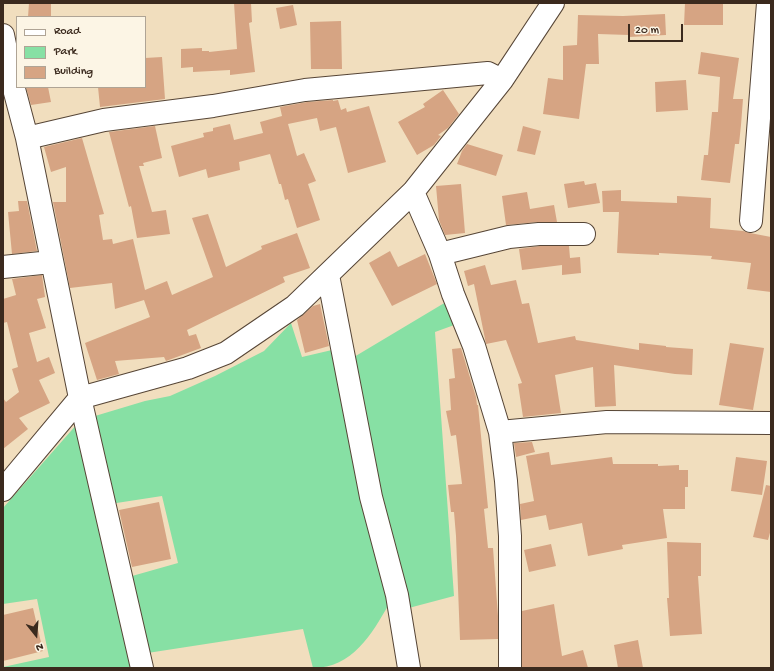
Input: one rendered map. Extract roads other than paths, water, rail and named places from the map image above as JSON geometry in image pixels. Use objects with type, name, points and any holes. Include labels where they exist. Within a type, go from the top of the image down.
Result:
[{"type":"street","points":[[3,490],[80,398],[188,368],[226,353],[295,306],[413,192],[502,80],[553,3]]},
{"type":"street","points":[[751,221],[768,3]]},
{"type":"street","points":[[3,35],[8,91],[26,138],[80,398],[142,668]]},
{"type":"street","points":[[26,138],[104,120],[213,106],[304,90],[488,74],[502,80]]},
{"type":"street","points":[[413,192],[440,254],[453,294],[474,346],[500,432],[506,481],[510,536],[510,668]]},
{"type":"street","points":[[440,254],[509,237],[539,234],[584,234]]},
{"type":"street","points":[[3,268],[51,262]]},
{"type":"street","points":[[328,275],[371,497],[397,595],[409,668]]},
{"type":"street","points":[[500,432],[607,422],[771,423]]}]
